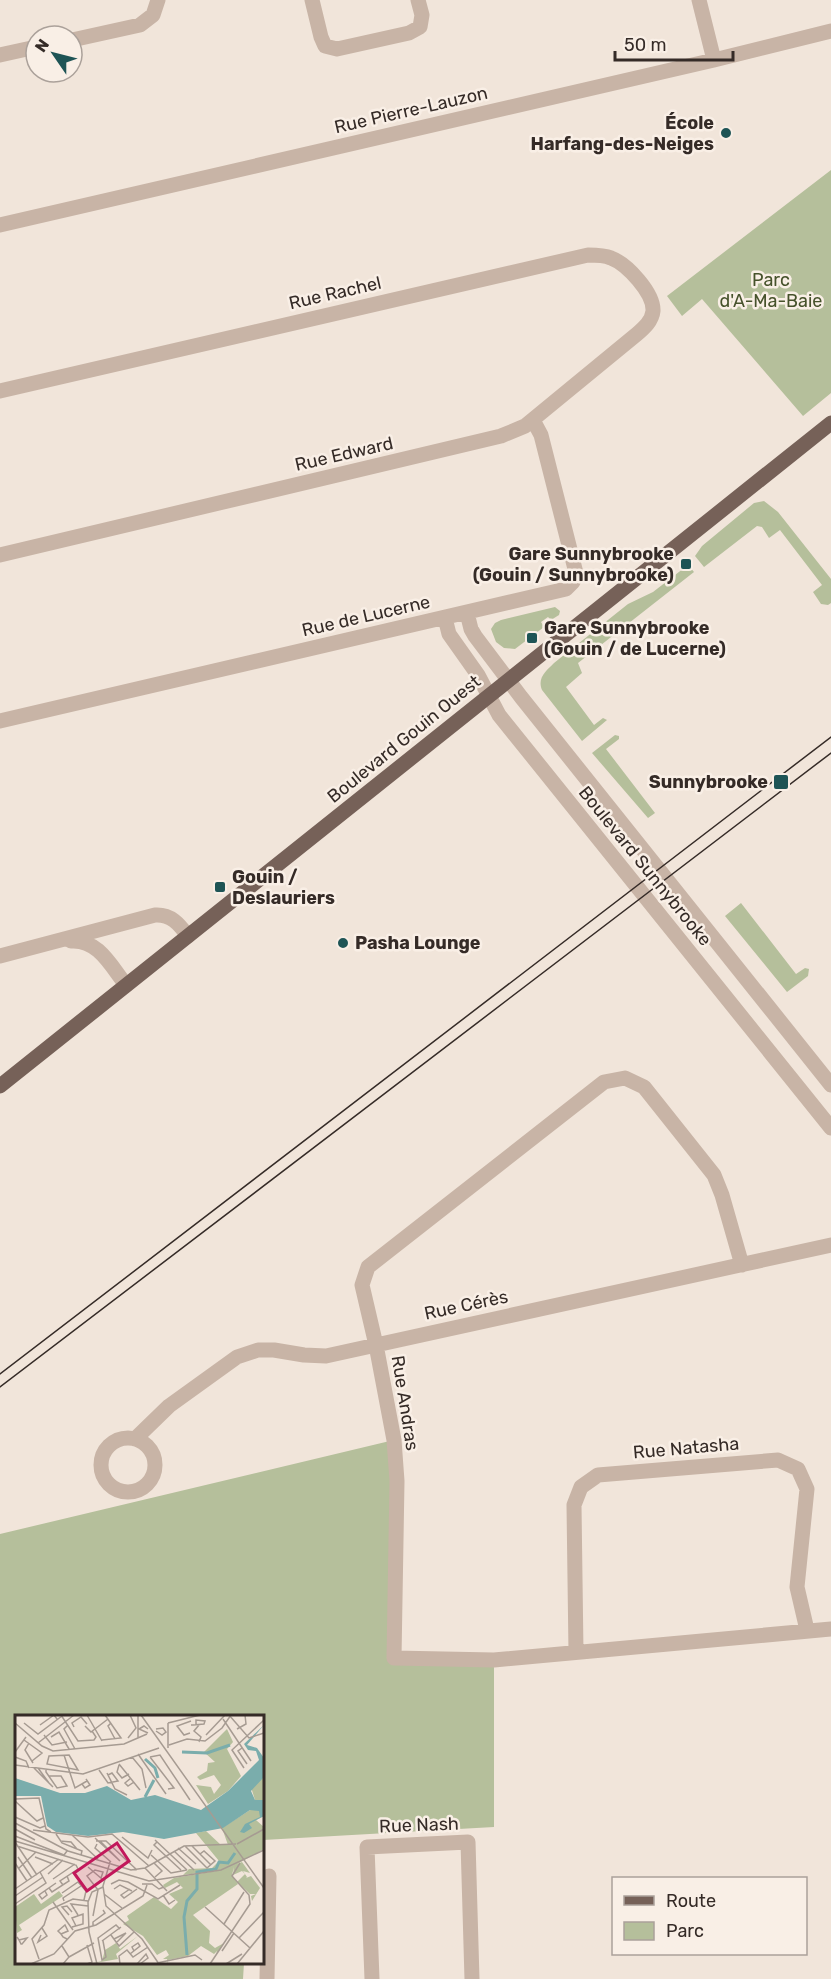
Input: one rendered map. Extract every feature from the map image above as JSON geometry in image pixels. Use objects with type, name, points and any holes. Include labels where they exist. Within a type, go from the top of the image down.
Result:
[{"type":"main road","name":"Boulevard Gouin Ouest","points":[[0,1086],[831,423]]},
{"type":"street","points":[[84,37],[140,25],[153,15],[158,0]]},
{"type":"street","points":[[312,0],[325,46],[337,49],[409,33],[420,27],[422,15],[418,0]]},
{"type":"street","points":[[699,0],[714,60]]},
{"type":"street","name":"Rue Pierre-Lauzon","points":[[0,225],[831,31]]},
{"type":"street","points":[[0,55],[24,50]]},
{"type":"street","name":"Rue Rachel","points":[[0,391],[588,255],[608,256],[626,267],[647,291],[653,310]]},
{"type":"street","name":"Rue Edward","points":[[0,555],[513,432],[533,420],[637,334],[649,321],[653,310]]},
{"type":"street","name":"Rue de Lucerne","points":[[0,721],[558,592],[570,586],[575,578],[574,563],[541,435],[533,420]]},
{"type":"street","name":"Boulevard Sunnybrooke","points":[[467,613],[475,636],[509,681],[831,1085]]},
{"type":"street","name":"Boulevard Sunnybrooke","points":[[445,618],[449,634],[478,675],[499,715],[831,1128]]},
{"type":"street","points":[[0,956],[155,915],[167,916],[175,920],[188,936]]},
{"type":"street","points":[[53,943],[80,940],[91,944],[100,951],[126,985]]},
{"type":"street","name":"Rue Andras","points":[[742,1265],[714,1175],[644,1087],[624,1078],[604,1082],[368,1268],[362,1285],[394,1440],[397,1481],[394,1658],[494,1660],[831,1629]]},
{"type":"street","name":"Rue Cérès","points":[[135,1439],[169,1406],[237,1357],[258,1350],[326,1356],[831,1245]]},
{"type":"street","name":"Rue Natasha","points":[[576,1652],[574,1505],[581,1487],[598,1475],[778,1460],[798,1469],[807,1489],[797,1587],[807,1630]]},
{"type":"street","name":"Rue Nash","points":[[372,1979],[368,1847],[468,1842],[472,1979]]},
{"type":"street","points":[[267,1979],[269,1876]]},
{"type":"green space","name":"Parc d'A-Ma-Baie","points":[[831,170],[831,393],[803,416],[702,299],[682,316],[667,296]]},
{"type":"green space","points":[[764,501],[778,512],[831,579],[831,603],[828,605],[821,604],[813,592],[822,585],[780,530],[769,538],[762,527],[757,526],[704,567],[695,556],[702,546],[754,503]]},
{"type":"green space","points":[[688,565],[694,572],[578,663],[582,673],[566,687],[594,725],[603,718],[607,720],[582,741],[542,690],[543,675],[554,663],[628,604],[653,592]]},
{"type":"green space","points":[[555,607],[560,611],[559,615],[551,620],[548,617],[541,622],[544,627],[515,649],[504,648],[496,642],[491,629],[495,623]]},
{"type":"green space","points":[[615,735],[619,736],[619,739],[606,749],[655,813],[648,818],[592,753]]},
{"type":"green space","points":[[741,903],[796,974],[805,968],[809,969],[808,976],[787,992],[725,916]]},
{"type":"green space","points":[[394,1440],[394,1658],[494,1660],[494,1827],[264,1840],[264,1715],[15,1715],[15,1964],[244,1964],[243,1979],[0,1979],[0,1534]]},
{"type":"tram line","points":[[0,1374],[831,737]]},
{"type":"tram line","points":[[0,1387],[831,753]]},
{"type":"place","name":"École Harfang-des-Neiges","points":[[726,133]]},
{"type":"place","name":"Gare Sunnybrooke (Gouin / Sunnybrooke)","points":[[686,564]]},
{"type":"place","name":"Gare Sunnybrooke (Gouin / de Lucerne)","points":[[532,638]]},
{"type":"place","name":"Sunnybrooke","points":[[781,782]]},
{"type":"place","name":"Gouin / Deslauriers","points":[[220,887]]},
{"type":"place","name":"Pasha Lounge","points":[[343,943]]}]
